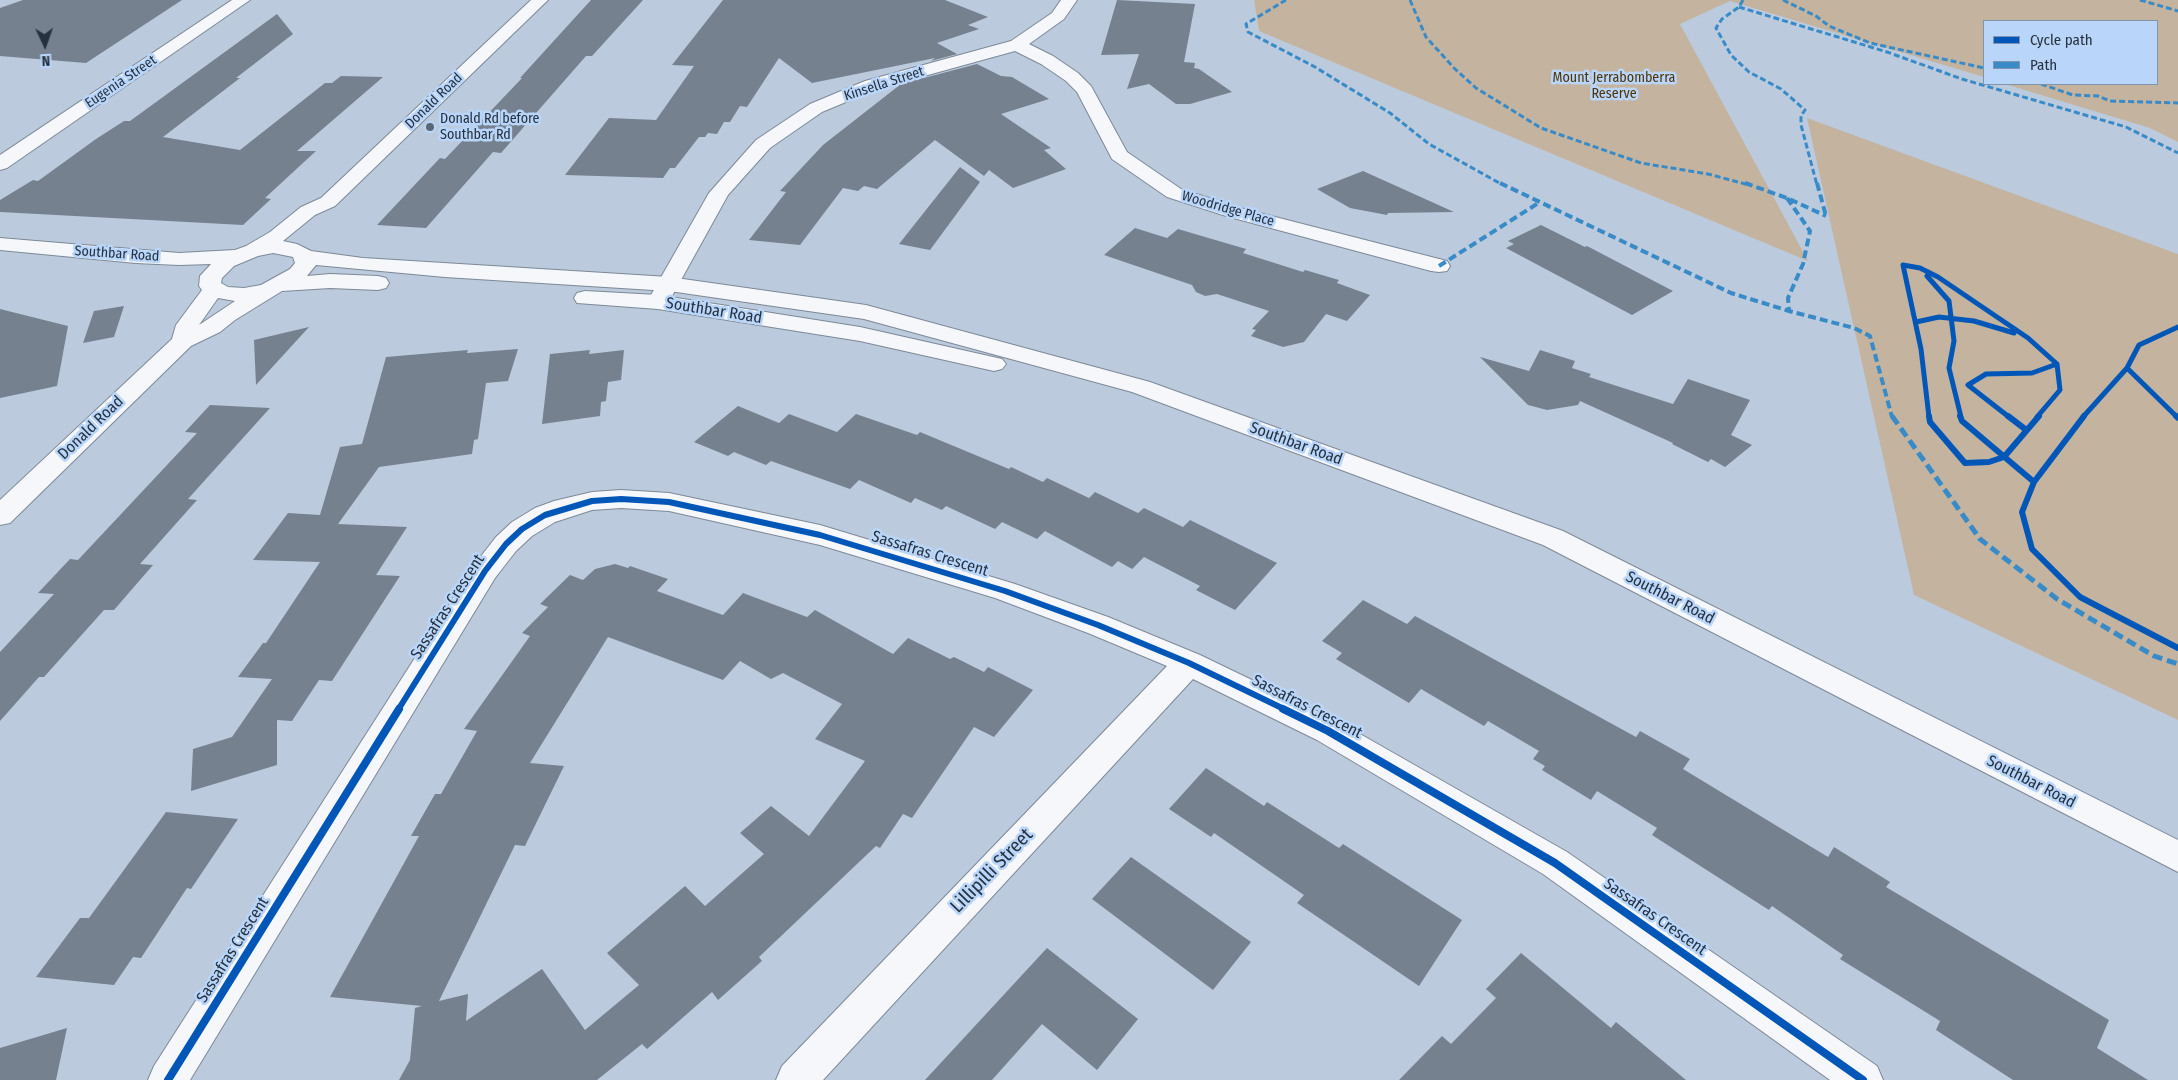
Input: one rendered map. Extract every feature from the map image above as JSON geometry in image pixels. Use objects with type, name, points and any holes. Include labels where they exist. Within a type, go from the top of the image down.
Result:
[{"type":"street","name":"Eugenia Street","points":[[0,164],[242,0]]},
{"type":"street","name":"Donald Road","points":[[183,341],[187,325],[212,287],[210,281],[214,271],[277,236],[308,211],[328,202],[540,0]]},
{"type":"street","name":"Kinsella Street","points":[[663,293],[718,194],[763,144],[816,108],[871,85],[1017,45],[1058,16],[1069,0]]},
{"type":"street","name":"Woodridge Place","points":[[1017,45],[1046,60],[1072,77],[1085,90],[1118,155],[1174,193],[1233,212],[1439,266]]},
{"type":"street","name":"Donald Road","points":[[0,516],[183,341],[212,327],[227,315],[302,270],[306,263],[301,253],[327,213],[328,202]]},
{"type":"street","name":"Southbar Road","points":[[0,244],[136,257],[178,259],[244,253],[273,247],[363,264],[663,293],[860,334],[980,362],[1141,387],[1553,538],[2178,858]]},
{"type":"street","name":"Southbar Road","points":[[0,263],[191,278],[236,295],[275,287],[349,281],[469,291],[663,293]]},
{"type":"street","name":"Sassafras Crescent","points":[[168,1080],[485,571],[506,544],[522,529],[545,515],[563,508],[592,501],[642,499],[669,502],[820,535],[1005,591],[1098,625],[1189,663],[1328,731],[1555,863],[1863,1080]]},
{"type":"street","name":"Lillipilli Street","points":[[796,1080],[1189,663]]},
{"type":"green space","name":"Mount Jerrabomberra Reserve","points":[[1254,0],[2178,0],[2178,142],[2150,128],[2008,85],[2158,85],[2158,20],[1983,20],[1983,77],[1730,1],[1680,24],[1808,261],[1259,31]]},
{"type":"green space","points":[[1807,118],[2178,254],[2178,720],[1914,595]]},
{"type":"building","points":[[23,0],[182,0],[86,63],[0,56],[0,8]]},
{"type":"building","points":[[591,0],[643,0],[592,56],[586,56],[501,153],[493,152],[426,228],[377,225],[440,158],[445,159],[522,78],[520,78]]},
{"type":"building","points":[[723,0],[945,0],[988,17],[968,25],[979,29],[937,43],[957,54],[931,61],[935,58],[812,83],[779,58],[747,107],[740,106],[730,122],[724,122],[717,134],[708,133],[705,137],[699,137],[675,168],[670,168],[663,178],[565,175],[609,118],[656,120],[694,66],[672,65]]},
{"type":"building","points":[[1117,0],[1195,4],[1184,62],[1195,63],[1194,68],[1199,69],[1232,92],[1190,104],[1176,104],[1149,84],[1127,89],[1139,54],[1101,55]]},
{"type":"building","points":[[277,14],[293,34],[236,78],[240,78],[163,137],[240,150],[325,83],[332,83],[341,76],[383,77],[297,151],[316,151],[265,198],[271,199],[243,225],[0,212],[0,200],[33,180],[38,181],[96,139],[124,121],[130,121]]},
{"type":"building","points":[[977,64],[1001,76],[1012,77],[1049,99],[1001,114],[1051,148],[1044,150],[1066,169],[1013,188],[989,170],[984,176],[935,140],[877,189],[864,186],[858,191],[843,188],[800,245],[749,240],[786,192],[780,191],[823,145],[901,84]]},
{"type":"building","points":[[960,167],[980,182],[930,250],[899,244]]},
{"type":"building","points":[[1363,171],[1454,212],[1388,213],[1387,215],[1350,208],[1317,189]]},
{"type":"building","points":[[1541,225],[1585,247],[1587,246],[1673,291],[1632,315],[1506,248],[1514,244],[1508,241]]},
{"type":"building","points":[[1135,228],[1167,238],[1178,229],[1246,249],[1243,253],[1303,272],[1305,270],[1339,280],[1337,283],[1370,295],[1347,321],[1326,314],[1304,342],[1283,347],[1251,336],[1256,330],[1252,329],[1269,311],[1217,294],[1205,296],[1196,292],[1192,285],[1104,255]]},
{"type":"building","points":[[124,306],[114,337],[83,343],[94,311]]},
{"type":"building","points":[[0,309],[68,326],[57,386],[0,398]]},
{"type":"building","points":[[309,327],[256,385],[254,340]]},
{"type":"building","points":[[518,349],[508,381],[486,383],[478,439],[474,440],[472,454],[379,467],[338,524],[407,527],[376,575],[400,576],[332,681],[319,680],[292,721],[277,720],[277,765],[191,791],[193,749],[232,737],[272,679],[238,677],[263,643],[266,643],[320,562],[253,560],[288,513],[320,515],[340,447],[362,444],[386,357],[468,350],[467,353]]},
{"type":"building","points":[[590,350],[589,354],[624,350],[621,380],[608,382],[606,401],[601,402],[600,416],[542,424],[550,354]]},
{"type":"building","points":[[1540,350],[1575,361],[1572,368],[1591,374],[1589,377],[1673,404],[1688,379],[1750,400],[1731,435],[1752,445],[1725,467],[1711,459],[1708,462],[1673,443],[1580,401],[1578,405],[1547,410],[1528,405],[1480,357],[1529,371]]},
{"type":"building","points":[[210,405],[270,408],[188,499],[197,500],[140,564],[153,565],[114,610],[104,610],[44,677],[39,677],[0,721],[0,652],[54,594],[38,593],[70,559],[78,560],[197,433],[185,432]]},
{"type":"building","points":[[738,406],[779,423],[789,414],[837,432],[856,414],[917,435],[920,432],[1009,469],[1011,467],[1043,482],[1047,478],[1089,498],[1095,492],[1138,513],[1144,508],[1183,527],[1190,520],[1277,563],[1235,610],[1196,590],[1200,586],[1144,557],[1132,569],[1118,561],[1112,567],[1045,531],[1037,539],[1002,522],[995,529],[946,506],[942,510],[915,498],[911,503],[859,480],[850,489],[771,461],[766,465],[734,452],[728,456],[694,442]]},
{"type":"building","points":[[615,564],[628,568],[630,566],[668,579],[657,591],[723,615],[743,593],[807,617],[815,610],[893,654],[908,638],[950,659],[954,657],[984,672],[988,667],[1033,690],[994,737],[974,727],[912,818],[903,814],[880,848],[876,846],[759,957],[762,961],[718,1000],[712,992],[647,1049],[642,1044],[597,1080],[399,1080],[410,1060],[415,1008],[422,1006],[330,997],[419,836],[411,836],[435,794],[441,794],[477,731],[464,729],[530,636],[522,633],[548,607],[540,604],[570,575],[583,580],[595,569]],"holes":[[[608,637],[723,680],[740,661],[771,679],[783,673],[842,704],[815,739],[865,761],[809,836],[771,806],[740,833],[764,854],[705,906],[685,886],[607,953],[639,985],[585,1030],[542,969],[466,1021],[468,994],[439,1001],[515,845],[525,846],[564,766],[530,763]]]},
{"type":"building","points":[[1363,600],[1407,624],[1415,616],[1636,737],[1640,731],[1690,759],[1683,769],[1828,857],[1834,847],[1890,882],[1886,887],[2109,1020],[2097,1048],[2148,1080],[2013,1080],[1936,1030],[1940,1021],[1840,959],[1843,955],[1772,906],[1769,910],[1652,835],[1657,828],[1597,791],[1591,800],[1542,770],[1545,766],[1533,759],[1539,751],[1488,721],[1484,726],[1421,689],[1409,703],[1336,659],[1342,653],[1322,641]]},
{"type":"building","points":[[1206,768],[1264,806],[1267,802],[1339,848],[1343,844],[1462,920],[1419,986],[1297,903],[1304,895],[1214,833],[1211,837],[1169,809]]},
{"type":"building","points":[[166,812],[238,819],[191,889],[187,888],[141,958],[133,957],[114,985],[36,977],[80,918],[89,918]]},
{"type":"building","points":[[1131,857],[1251,942],[1213,990],[1092,899]]},
{"type":"building","points":[[1047,948],[1138,1019],[1097,1070],[1042,1024],[992,1080],[925,1080]]},
{"type":"building","points":[[1521,953],[1611,1028],[1616,1022],[1686,1080],[1399,1080],[1442,1036],[1451,1044],[1496,998],[1486,989]]},
{"type":"building","points":[[67,1028],[56,1080],[0,1080],[0,1048]]},
{"type":"marked path","points":[[1286,0],[1246,24],[1248,32],[1315,67],[1390,113],[1429,144],[1495,181],[1731,293],[1789,311]]},
{"type":"marked path","points":[[1410,0],[1426,37],[1454,68],[1476,88],[1541,128],[1641,163],[1708,174],[1747,184],[1787,198],[1826,216]]},
{"type":"marked path","points":[[1743,0],[1739,7],[1722,19],[1716,28],[1731,55],[1749,72],[1781,89],[1805,110],[1801,116],[1801,125],[1826,216]]},
{"type":"marked path","points":[[1783,0],[1816,16],[1829,26],[1870,43],[1983,68]]},
{"type":"marked path","points":[[2140,0],[2178,11]]},
{"type":"marked path","points":[[1739,7],[1887,52],[1962,79],[2126,127],[2178,153]]},
{"type":"marked path","points":[[2044,85],[2073,95],[2098,96],[2110,101],[2178,103]]},
{"type":"marked path","points":[[1787,198],[1810,231],[1803,264],[1788,298],[1789,311],[1854,328],[1870,336],[1892,417],[1980,539],[2057,599],[2154,656],[2178,664]]},
{"type":"marked path","points":[[1439,266],[1540,202]]},
{"type":"cycle path","points":[[1903,265],[1920,268],[1938,277],[2028,338],[2057,364],[2060,390],[2004,457],[1989,462],[1965,463],[1930,422],[1921,349],[1903,265]]},
{"type":"cycle path","points":[[1927,276],[1949,301],[1954,341],[1949,368],[1953,391],[1962,421],[2034,482]]},
{"type":"cycle path","points":[[1916,322],[1939,317],[1974,321],[2014,333]]},
{"type":"cycle path","points":[[2178,327],[2174,327],[2139,345],[2127,368],[2090,408],[2050,459],[2034,482],[2022,512],[2032,549],[2080,597],[2178,648]]},
{"type":"cycle path","points":[[2025,429],[1968,385],[1986,374],[2032,373],[2057,364]]},
{"type":"cycle path","points":[[2127,368],[2178,418]]},
{"type":"cycle path","points":[[168,1080],[485,571],[506,544],[522,529],[545,515],[563,508],[592,501],[621,499],[669,502],[820,535],[1005,591],[1098,625],[1189,663],[1328,731],[1555,863],[1863,1080]]},
{"type":"place","name":"Donald Rd before Southbar Rd","points":[[430,127]]}]
